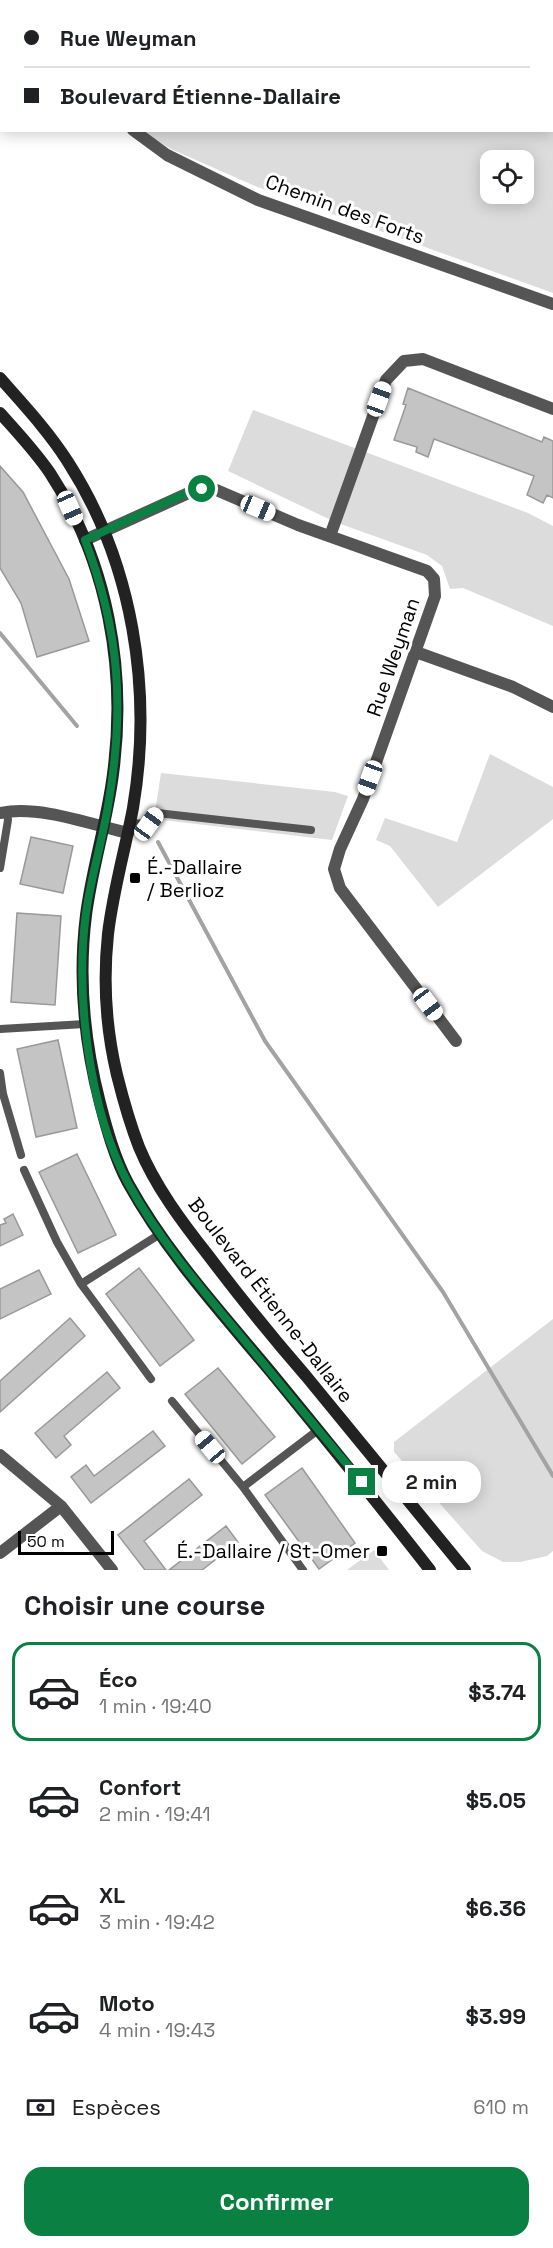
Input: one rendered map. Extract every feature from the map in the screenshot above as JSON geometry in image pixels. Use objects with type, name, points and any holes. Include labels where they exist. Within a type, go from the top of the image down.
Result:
[{"type":"street","name":"Chemin des Forts","points":[[136,132],[167,155],[258,200],[553,304]]},
{"type":"street","points":[[330,536],[386,380],[404,361],[423,359],[553,409]]},
{"type":"street","name":"Boulevard Étienne-Dallaire","points":[[0,378],[57,446],[81,484],[104,532],[127,598],[139,673],[141,710],[139,758],[129,828],[109,932],[105,970],[106,999],[117,1074],[140,1148],[173,1208],[240,1297],[465,1570]]},
{"type":"street","points":[[0,412],[48,471],[70,508],[85,540],[106,606],[114,643],[118,678],[116,747],[104,827],[86,914],[82,991],[91,1066],[110,1141],[127,1181],[160,1234],[196,1282],[430,1570]]},
{"type":"street","name":"Rue Weyman","points":[[85,540],[182,495],[202,489],[227,494],[298,525],[427,571],[434,579],[435,596],[416,652],[363,800],[340,849],[334,868],[340,888],[456,1041]]},
{"type":"street","points":[[416,652],[513,687],[553,706]]},
{"type":"street","points":[[4,812],[43,813],[104,827],[129,828]]},
{"type":"street","points":[[0,1455],[61,1506],[112,1570]]},
{"type":"street","points":[[0,1553],[61,1506]]},
{"type":"lane","points":[[0,868],[8,820],[4,812]]},
{"type":"lane","points":[[129,828],[149,824],[157,813],[311,830]]},
{"type":"lane","points":[[0,1029],[85,1024]]},
{"type":"lane","points":[[0,1073],[3,1094],[21,1155]]},
{"type":"lane","points":[[24,1170],[57,1242],[81,1284],[151,1379]]},
{"type":"lane","points":[[81,1284],[160,1234]]},
{"type":"lane","points":[[172,1401],[243,1487],[303,1570]]},
{"type":"lane","points":[[243,1487],[318,1430]]},
{"type":"shaded area","points":[[143,132],[553,132],[553,293],[255,186],[171,149]]},
{"type":"shaded area","points":[[253,410],[528,513],[553,526],[553,626],[463,588],[450,589],[442,566],[427,555],[335,522],[228,471]]},
{"type":"shaded area","points":[[490,754],[553,787],[553,819],[438,907],[390,846],[376,840],[385,818],[457,842]]},
{"type":"shaded area","points":[[161,773],[335,792],[348,796],[332,840],[154,819]]},
{"type":"shaded area","points":[[553,1319],[553,1551],[547,1556],[520,1562],[503,1562],[482,1551],[394,1452],[394,1442]]},
{"type":"shaded area","points":[[374,1550],[389,1570],[347,1570]]},
{"type":"building","points":[[408,388],[542,442],[544,437],[553,441],[553,498],[547,495],[543,503],[527,495],[534,476],[434,439],[428,457],[416,452],[417,447],[394,440],[406,405],[403,404]]},
{"type":"building","points":[[0,466],[23,492],[69,579],[89,641],[37,657],[21,603],[0,568]]},
{"type":"building","points":[[31,837],[73,846],[63,893],[20,884]]},
{"type":"building","points":[[17,913],[61,916],[55,1005],[11,1002]]},
{"type":"building","points":[[58,1040],[77,1128],[36,1137],[17,1049]]},
{"type":"building","points":[[77,1154],[116,1235],[78,1253],[39,1172]]},
{"type":"building","points":[[13,1214],[23,1235],[0,1246],[0,1225],[6,1223],[4,1219]]},
{"type":"building","points":[[139,1268],[194,1340],[160,1366],[106,1294]]},
{"type":"building","points":[[39,1270],[51,1294],[0,1319],[0,1289]]},
{"type":"building","points":[[70,1318],[85,1336],[0,1412],[0,1381]]},
{"type":"building","points":[[218,1368],[275,1437],[242,1464],[185,1394]]},
{"type":"building","points":[[107,1372],[120,1388],[64,1436],[71,1445],[56,1458],[35,1433]]},
{"type":"building","points":[[153,1431],[165,1446],[91,1503],[71,1477],[86,1465],[94,1476]]},
{"type":"building","points":[[302,1468],[355,1543],[319,1569],[265,1495]]},
{"type":"building","points":[[189,1479],[202,1495],[144,1541],[166,1570],[145,1570],[118,1535]]},
{"type":"building","points":[[226,1526],[238,1542],[202,1570],[169,1570]]},
{"type":"waterway","points":[[0,633],[77,726]]},
{"type":"waterway","points":[[158,842],[265,1041],[443,1292],[553,1476]]},
{"type":"place","name":"É.-Dallaire / Berlioz","points":[[135,878]]},
{"type":"place","name":"É.-Dallaire / St-Omer","points":[[382,1551]]},
{"type":"route","points":[[202,489],[182,495],[85,540],[95,566],[110,622],[119,701],[113,774],[86,914],[82,991],[91,1066],[110,1141],[127,1181],[153,1224],[196,1282],[362,1482]]}]
